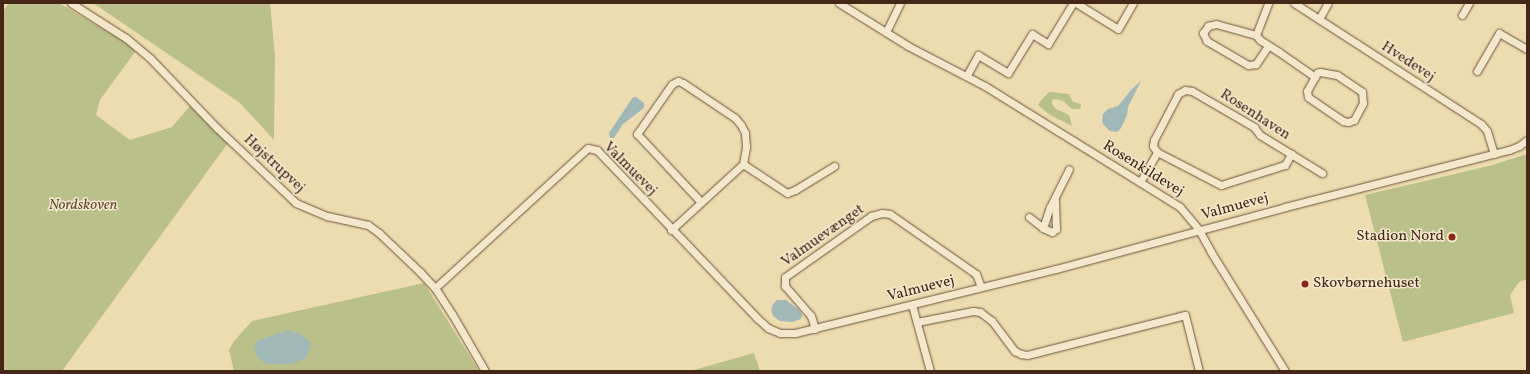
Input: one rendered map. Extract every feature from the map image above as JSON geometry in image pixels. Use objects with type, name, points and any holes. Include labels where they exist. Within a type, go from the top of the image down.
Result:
[{"type":"street","name":"Højstrupvej","points":[[71,3],[126,38],[150,58],[217,128],[296,203],[327,216],[368,225],[420,272],[435,288],[485,371]]},
{"type":"street","name":"Rosenkildevej","points":[[839,3],[908,46],[967,75],[1180,207],[1199,230],[1211,252],[1285,371]]},
{"type":"street","points":[[886,32],[900,3]]},
{"type":"street","points":[[967,75],[978,55],[1008,73],[1032,34],[1048,44],[1073,3]]},
{"type":"street","points":[[1076,3],[1118,29],[1134,3]]},
{"type":"street","points":[[1256,35],[1268,3]]},
{"type":"street","name":"Hvedevej","points":[[1294,3],[1481,124],[1487,131],[1494,154]]},
{"type":"street","points":[[1319,19],[1328,3]]},
{"type":"street","points":[[1462,15],[1468,3]]},
{"type":"street","points":[[1268,46],[1256,64],[1248,65],[1207,42],[1203,33],[1208,26],[1216,24],[1256,35],[1268,46],[1315,77]]},
{"type":"street","points":[[1477,71],[1500,31],[1527,49]]},
{"type":"street","points":[[1320,72],[1330,73],[1360,90],[1364,95],[1364,103],[1354,120],[1348,122],[1343,121],[1310,100],[1307,91],[1315,77],[1320,72]]},
{"type":"street","points":[[671,230],[700,201],[743,164],[746,140],[745,133],[741,125],[735,118],[678,81],[672,84],[637,134],[700,201]]},
{"type":"street","name":"Rosenhaven","points":[[1291,154],[1285,165],[1221,185],[1157,152],[1153,146],[1154,140],[1178,94],[1185,90],[1189,90],[1254,126],[1260,135],[1291,154],[1322,173]]},
{"type":"street","name":"Valmuevej","points":[[435,288],[588,148],[597,150],[671,230],[768,328],[780,333],[795,334],[1056,269],[1199,230],[1494,154],[1519,146],[1527,140]]},
{"type":"street","name":"Rosenhaven","points":[[1140,182],[1157,152]]},
{"type":"street","points":[[743,164],[787,193],[795,190],[834,166]]},
{"type":"street","points":[[1043,228],[1054,197],[1069,169]]},
{"type":"street","points":[[1029,217],[1043,228],[1052,232],[1056,229],[1054,197]]},
{"type":"street","name":"Valmuevænget","points":[[815,329],[811,316],[785,286],[785,277],[871,216],[882,213],[890,214],[976,274],[982,287]]},
{"type":"street","points":[[912,305],[930,371]]},
{"type":"street","points":[[917,322],[973,311],[980,312],[992,321],[1015,351],[1027,355],[1185,315],[1199,371]]},
{"type":"green space","name":"Nordskoven","points":[[9,3],[59,3],[137,49],[100,100],[96,115],[130,140],[172,127],[190,106],[228,143],[62,371],[3,371],[3,11]]},
{"type":"green space","points":[[93,3],[270,3],[275,57],[274,140],[240,103]]},
{"type":"green space","points":[[1050,92],[1069,94],[1073,102],[1081,104],[1080,109],[1072,109],[1063,101],[1055,99],[1052,100],[1052,104],[1056,109],[1069,115],[1072,126],[1050,115],[1038,105]]},
{"type":"green space","name":"Stadion Nord","points":[[1527,154],[1527,279],[1519,282],[1510,295],[1514,313],[1403,342],[1365,195],[1493,165]]},
{"type":"green space","points":[[424,283],[479,371],[234,371],[229,350],[234,341],[252,321]]},
{"type":"green space","points":[[754,353],[760,371],[690,371]]},
{"type":"water","points":[[1141,81],[1128,107],[1127,115],[1121,128],[1117,132],[1110,131],[1103,124],[1103,114],[1108,109],[1118,106],[1131,90]]},
{"type":"water","points":[[633,97],[636,97],[644,103],[644,108],[623,124],[614,138],[610,138],[609,133]]},
{"type":"water","points":[[777,300],[786,300],[798,309],[802,314],[801,319],[792,322],[780,321],[773,316],[771,309]]},
{"type":"water","points":[[288,330],[302,335],[311,344],[306,358],[291,364],[266,364],[258,357],[254,349],[257,341]]},
{"type":"place","name":"Stadion Nord","points":[[1452,237]]},
{"type":"place","name":"Skovbørnehuset","points":[[1305,284]]}]
